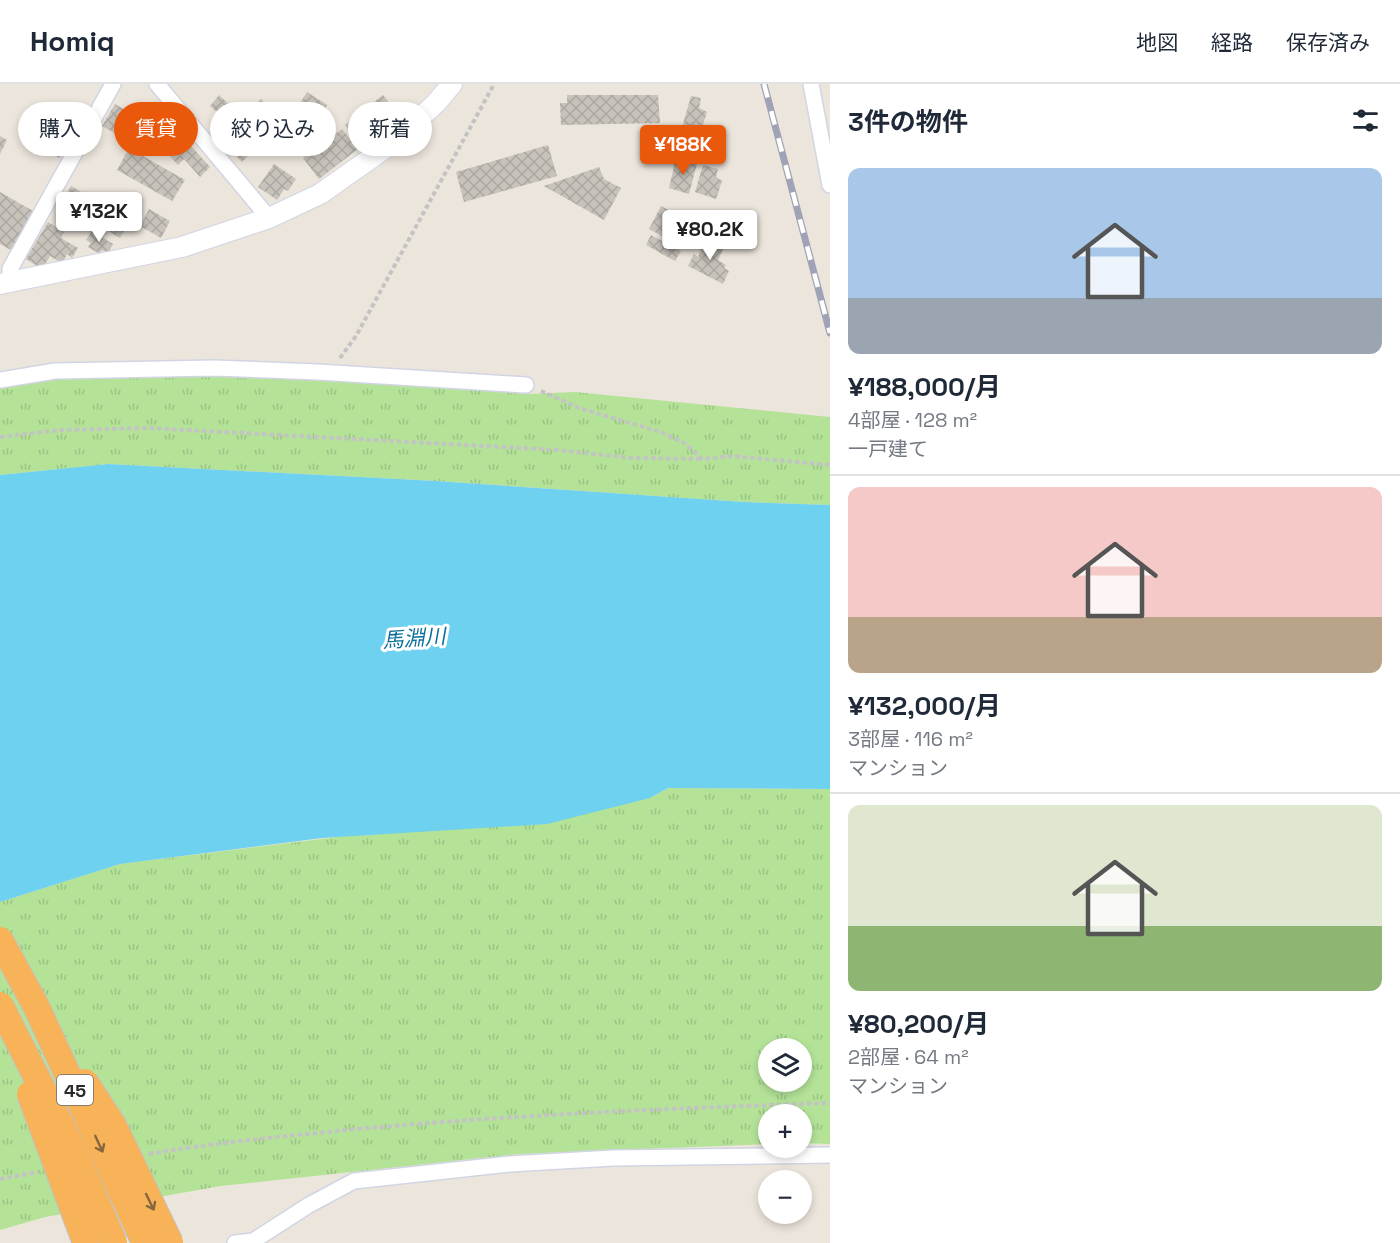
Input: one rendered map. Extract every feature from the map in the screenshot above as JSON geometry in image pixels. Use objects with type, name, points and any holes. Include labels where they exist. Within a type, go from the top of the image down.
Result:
[{"type":"highway","name":"45","points":[[0,940],[36,1006],[145,1243]]},
{"type":"highway","name":"45","points":[[0,1005],[74,1151],[114,1243]]},
{"type":"highway","points":[[36,1006],[113,1125],[170,1243]]},
{"type":"highway","points":[[0,1014],[86,1243]]},
{"type":"street","points":[[5,282],[10,268],[113,84]]},
{"type":"street","points":[[157,84],[269,218]]},
{"type":"street","points":[[5,282],[182,247],[269,218],[320,194],[394,142],[436,103],[452,84]]},
{"type":"street","points":[[811,84],[830,185]]},
{"type":"street","points":[[0,380],[55,370],[214,368],[328,372],[526,386]]},
{"type":"street","points":[[235,1243],[253,1241],[309,1205],[354,1181],[510,1164],[613,1158],[830,1155]]},
{"type":"path","points":[[328,372],[356,336],[493,86]]},
{"type":"path","points":[[526,386],[579,408],[661,432],[684,443],[702,459]]},
{"type":"path","points":[[0,437],[61,430],[149,428],[558,450],[631,458],[702,459],[732,456],[830,465]]},
{"type":"path","points":[[142,1155],[212,1143],[447,1121],[650,1108],[830,1103]]},
{"type":"path","points":[[0,1179],[47,1171]]},
{"type":"green space","points":[[211,374],[316,378],[528,394],[575,392],[830,417],[830,505],[744,502],[436,481],[108,464],[0,475],[0,387],[56,378]]},
{"type":"green space","points":[[668,788],[830,789],[830,1144],[812,1143],[812,1104],[758,1104],[758,1144],[520,1154],[221,1186],[45,1217],[0,1230],[0,902],[119,864],[650,798]]},
{"type":"water","name":"馬淵川","points":[[108,464],[436,481],[744,502],[830,505],[830,789],[668,788],[650,798],[547,824],[322,838],[120,864],[0,902],[0,475]]},
{"type":"building","points":[[307,92],[322,102],[301,102]]},
{"type":"building","points":[[219,95],[226,102],[213,102]]},
{"type":"building","points":[[383,95],[388,102],[374,102]]},
{"type":"building","points":[[567,95],[658,95],[660,123],[561,125],[560,103],[567,103]]},
{"type":"building","points":[[691,96],[701,98],[699,108],[707,112],[699,137],[681,131]]},
{"type":"building","points":[[114,106],[114,133],[102,126]]},
{"type":"building","points":[[342,129],[348,136],[349,156],[319,179],[303,158],[306,156],[336,156],[336,133]]},
{"type":"building","points":[[0,136],[7,140],[0,154]]},
{"type":"building","points":[[548,145],[557,176],[464,202],[456,172]]},
{"type":"building","points":[[198,154],[210,167],[200,177],[184,159],[178,165],[170,156],[198,156]]},
{"type":"building","points":[[125,156],[143,156],[185,180],[172,201],[117,170]]},
{"type":"building","points":[[236,156],[248,156],[242,162]]},
{"type":"building","points":[[676,158],[697,164],[689,194],[669,188]]},
{"type":"building","points":[[274,164],[296,179],[288,191],[284,189],[277,200],[258,187]]},
{"type":"building","points":[[703,165],[718,169],[716,177],[722,181],[716,199],[695,192]]},
{"type":"building","points":[[599,167],[604,179],[621,188],[604,220],[544,186]]},
{"type":"building","points":[[71,186],[95,200],[84,220],[60,206]]},
{"type":"building","points":[[0,192],[33,211],[11,250],[0,244]]},
{"type":"building","points":[[101,201],[132,218],[120,238],[90,220]]},
{"type":"building","points":[[661,206],[684,218],[681,224],[686,227],[679,239],[674,236],[671,241],[649,229]]},
{"type":"building","points":[[149,209],[170,221],[161,238],[140,226]]},
{"type":"building","points":[[48,222],[64,232],[61,238],[78,248],[72,258],[67,254],[62,263],[50,256],[42,269],[26,259]]},
{"type":"building","points":[[92,231],[113,244],[108,253],[102,250],[100,254],[88,247],[91,243],[86,240]]},
{"type":"building","points":[[651,235],[681,251],[675,261],[646,245]]},
{"type":"building","points":[[707,237],[725,245],[718,260],[726,265],[724,268],[729,271],[723,284],[688,266],[694,254],[698,257]]},
{"type":"railway","points":[[764,84],[830,333]]}]
